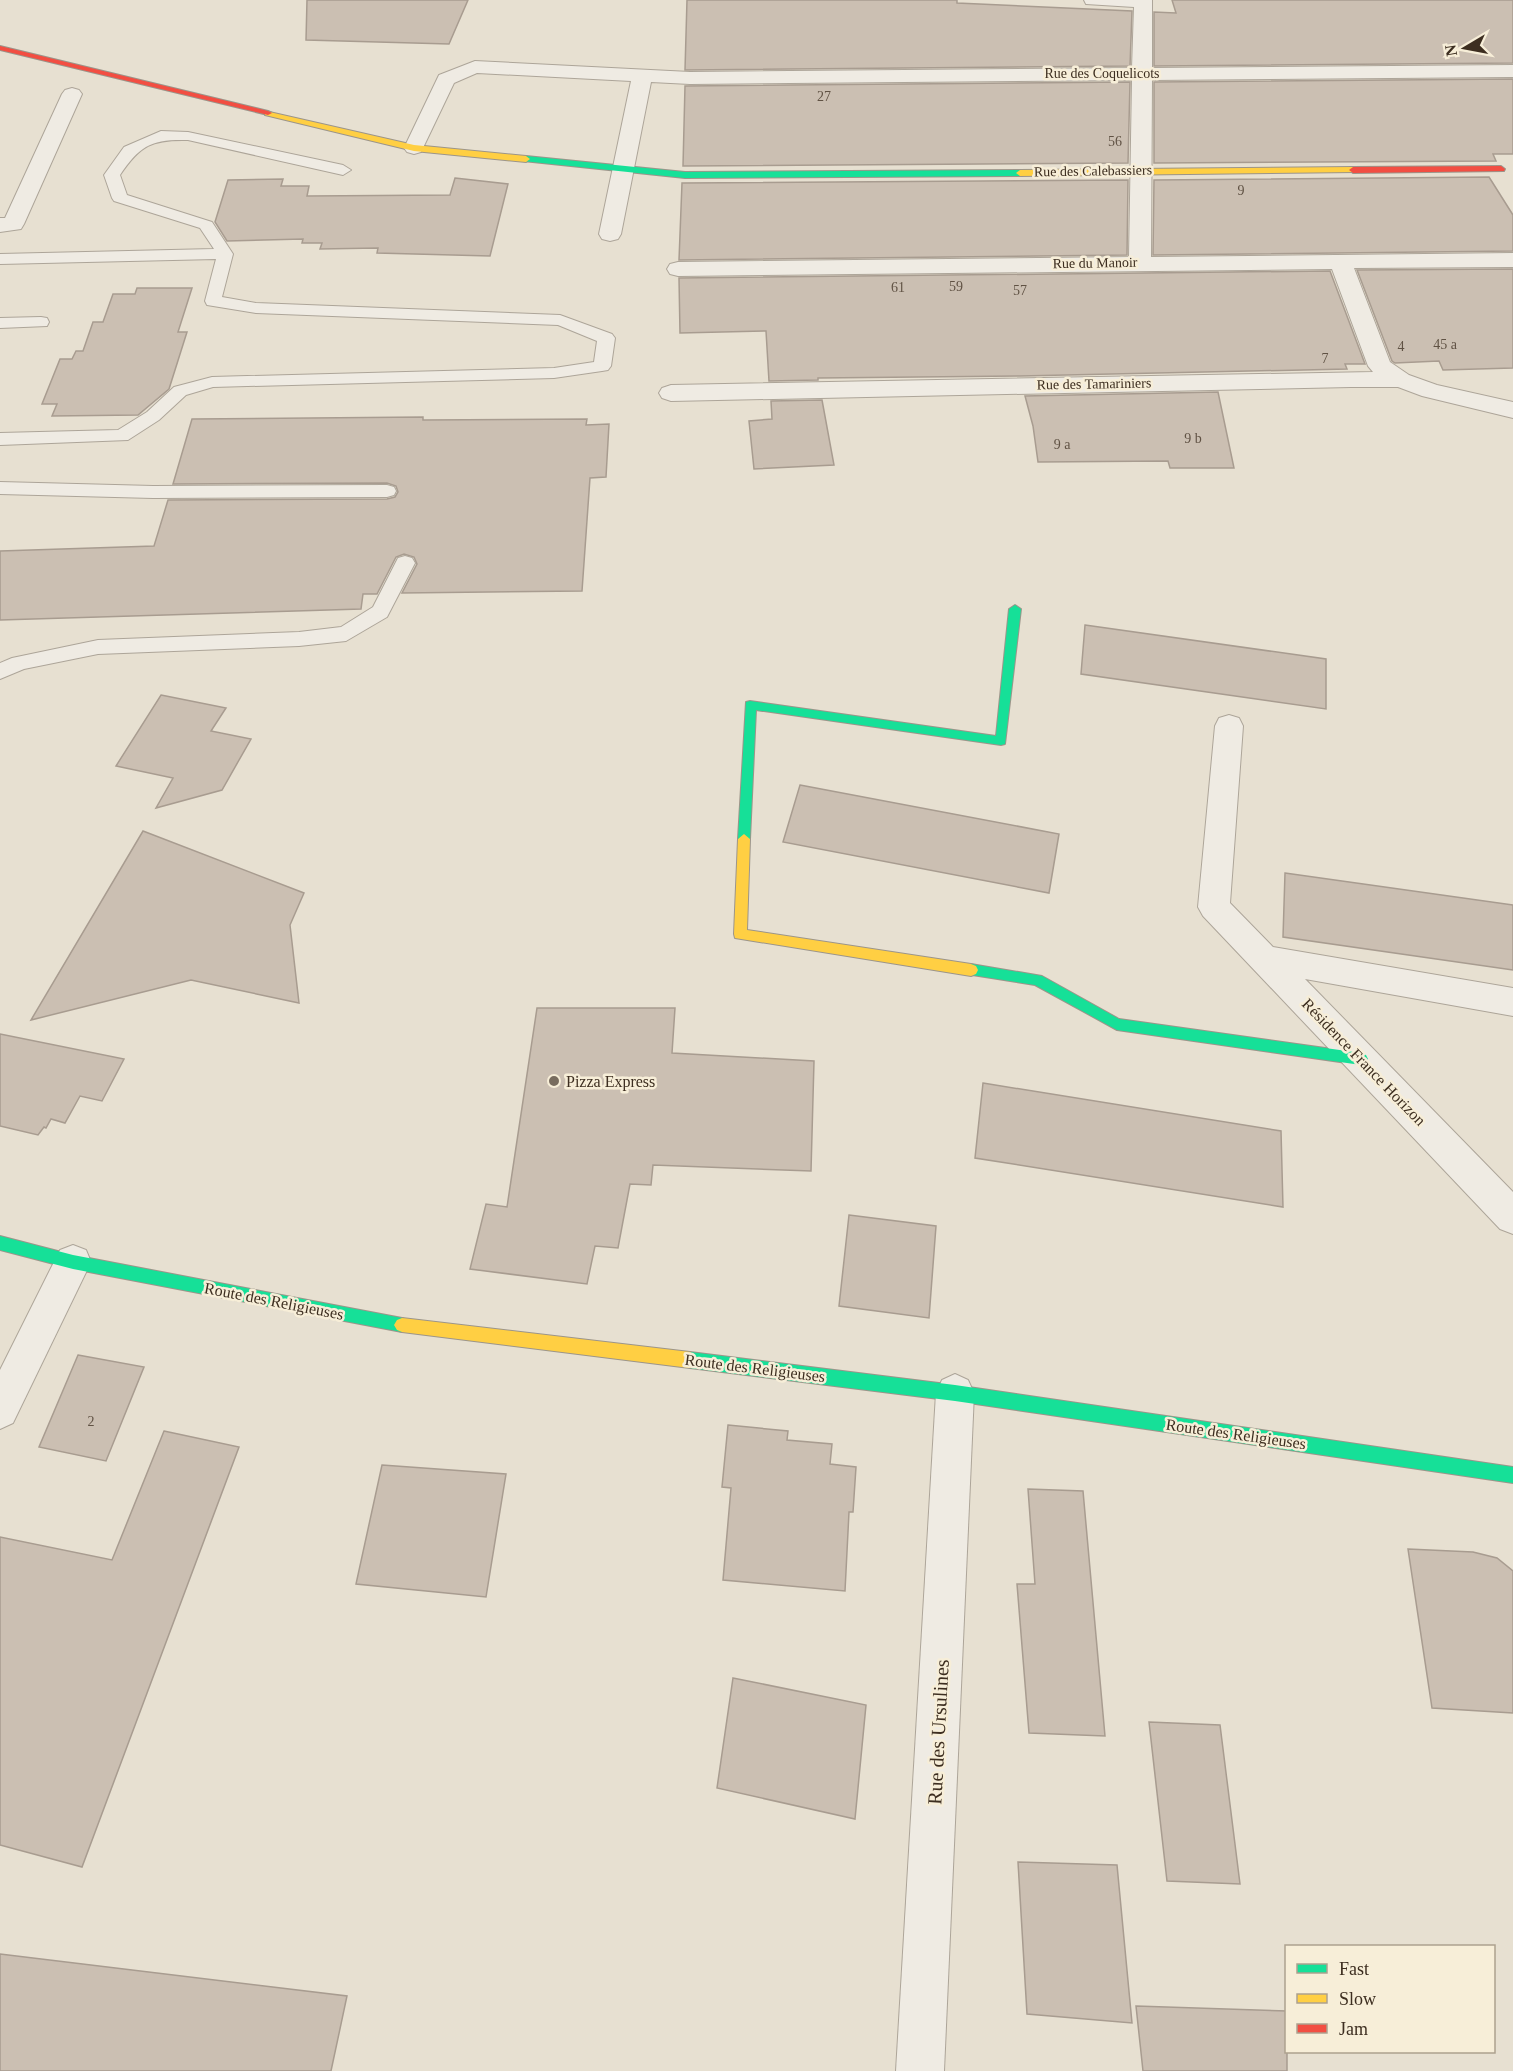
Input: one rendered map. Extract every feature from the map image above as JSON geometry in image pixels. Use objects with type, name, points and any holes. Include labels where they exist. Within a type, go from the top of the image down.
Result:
[{"type":"street","points":[[1093,0],[1143,1],[1140,263]]},
{"type":"street","name":"Rue des Calebassiers","points":[[0,48],[414,148],[685,175],[1501,169]]},
{"type":"street","name":"Rue des Coquelicots","points":[[414,148],[446,79],[475,68],[690,78],[1513,71]]},
{"type":"street","points":[[610,234],[642,75]]},
{"type":"street","points":[[0,225],[13,224],[72,94]]},
{"type":"street","name":"Rue du Manoir","points":[[678,269],[1513,260]]},
{"type":"street","points":[[1340,261],[1380,366],[1401,380]]},
{"type":"street","name":"Rue des Tamariniers","points":[[671,393],[1351,379],[1401,380],[1431,391],[1513,410]]},
{"type":"street","points":[[1015,609],[1001,741],[750,705],[740,934],[1037,980],[1117,1024],[1361,1059]]},
{"type":"street","name":"Résidence France Horizon","points":[[1229,726],[1214,907],[1513,1217]]},
{"type":"street","points":[[1265,959],[1513,1002]]},
{"type":"street","name":"Route des Religieuses","points":[[0,1242],[73,1262],[385,1323],[955,1393],[1513,1475]]},
{"type":"street","points":[[0,1410],[73,1262]]},
{"type":"street","name":"Rue des Ursulines","points":[[920,2071],[955,1393]]},
{"type":"lane","points":[[0,439],[122,436],[153,416],[180,391],[213,382],[554,373],[602,366],[606,339],[560,320],[256,308],[213,302],[225,254],[206,225],[120,198],[112,175],[129,150],[161,135],[188,136],[343,170]]},
{"type":"lane","points":[[0,259],[225,254]]},
{"type":"lane","points":[[0,323],[41,322]]},
{"type":"lane","points":[[0,488],[153,492],[387,491]]},
{"type":"lane","points":[[0,672],[19,663],[98,646],[298,639],[346,634],[380,612],[405,563]]},
{"type":"building","points":[[307,0],[468,0],[449,44],[306,40]]},
{"type":"building","points":[[687,0],[957,0],[957,3],[1132,11],[1130,66],[685,70]]},
{"type":"building","points":[[1172,0],[1513,0],[1513,63],[1154,66],[1154,12],[1176,13]]},
{"type":"building","points":[[1513,79],[1513,154],[1493,154],[1496,161],[1154,163],[1154,82]]},
{"type":"building","points":[[1130,82],[1128,163],[683,166],[685,86]]},
{"type":"building","points":[[1489,177],[1513,215],[1513,251],[1153,255],[1154,180]]},
{"type":"building","points":[[455,178],[508,184],[490,256],[377,253],[378,248],[320,249],[322,243],[302,243],[303,239],[227,241],[215,222],[228,180],[283,179],[281,186],[309,186],[307,196],[450,195]]},
{"type":"building","points":[[1128,180],[1127,255],[679,260],[682,183]]},
{"type":"building","points":[[1513,269],[1513,368],[1443,370],[1439,361],[1395,363],[1392,361],[1357,270]]},
{"type":"building","points":[[1330,271],[1365,364],[1345,364],[1347,369],[818,378],[818,380],[769,381],[766,331],[680,333],[679,278]]},
{"type":"building","points":[[137,288],[192,288],[178,332],[187,332],[169,389],[138,415],[52,416],[57,404],[42,404],[60,359],[72,359],[76,351],[83,351],[93,322],[103,322],[113,294],[135,294]]},
{"type":"building","points":[[1218,392],[1234,468],[1170,468],[1168,461],[1038,462],[1033,426],[1025,396]]},
{"type":"building","points":[[822,400],[834,465],[754,469],[749,421],[772,419],[771,401]]},
{"type":"building","points":[[423,417],[423,420],[587,419],[586,425],[609,424],[606,477],[590,478],[582,591],[402,593],[417,564],[414,557],[404,554],[396,557],[377,594],[363,594],[361,609],[0,620],[0,551],[154,546],[168,500],[387,499],[395,497],[398,492],[396,486],[387,483],[173,484],[192,419]]},
{"type":"building","points":[[1085,625],[1326,659],[1326,709],[1081,674]]},
{"type":"building","points":[[161,695],[226,708],[211,731],[251,739],[222,790],[156,808],[173,778],[116,766]]},
{"type":"building","points":[[800,785],[1059,834],[1049,893],[783,842]]},
{"type":"building","points":[[143,831],[304,893],[290,925],[299,1003],[191,980],[31,1020]]},
{"type":"building","points":[[1285,873],[1513,905],[1513,970],[1283,937]]},
{"type":"building","points":[[537,1008],[675,1008],[672,1053],[814,1061],[811,1171],[653,1165],[651,1185],[630,1184],[618,1248],[595,1246],[587,1284],[470,1269],[486,1204],[507,1207]]},
{"type":"building","points":[[0,1034],[124,1059],[102,1101],[80,1096],[65,1123],[51,1119],[38,1135],[0,1126]]},
{"type":"building","points":[[983,1083],[1281,1131],[1283,1207],[975,1158]]},
{"type":"building","points":[[849,1215],[936,1226],[929,1318],[839,1306]]},
{"type":"building","points":[[78,1355],[144,1367],[106,1461],[39,1447]]},
{"type":"building","points":[[728,1425],[788,1431],[787,1440],[832,1444],[830,1464],[856,1467],[853,1512],[849,1512],[845,1591],[723,1580],[731,1488],[722,1487]]},
{"type":"building","points":[[164,1431],[239,1447],[82,1867],[0,1845],[0,1537],[112,1560]]},
{"type":"building","points":[[382,1465],[506,1474],[486,1597],[356,1584]]},
{"type":"building","points":[[1028,1489],[1083,1491],[1105,1736],[1029,1733],[1017,1584],[1035,1584]]},
{"type":"building","points":[[1408,1549],[1473,1552],[1497,1558],[1513,1571],[1513,1713],[1432,1708]]},
{"type":"building","points":[[733,1678],[866,1705],[855,1819],[717,1788]]},
{"type":"building","points":[[1149,1722],[1220,1725],[1240,1884],[1167,1881]]},
{"type":"building","points":[[1018,1862],[1117,1865],[1132,2023],[1027,2014]]},
{"type":"building","points":[[0,1954],[347,1996],[331,2071],[0,2071]]},
{"type":"building","points":[[1136,2006],[1285,2011],[1287,2071],[1143,2071]]},
{"type":"traffic: fast","points":[[526,159],[685,175],[1020,173]]},
{"type":"traffic: fast","points":[[744,839],[750,705],[1001,741],[1015,609]]},
{"type":"traffic: fast","points":[[971,970],[1037,980],[1117,1024],[1361,1059]]},
{"type":"traffic: fast","points":[[0,1243],[73,1262],[402,1325]]},
{"type":"traffic: fast","points":[[690,1360],[955,1393],[1513,1475]]},
{"type":"traffic: slow","points":[[268,113],[414,148],[526,159]]},
{"type":"traffic: slow","points":[[1020,173],[1353,170]]},
{"type":"traffic: slow","points":[[744,839],[740,934],[971,970]]},
{"type":"traffic: slow","points":[[402,1325],[690,1360]]},
{"type":"traffic: jam","points":[[0,48],[268,113]]},
{"type":"traffic: jam","points":[[1353,170],[1501,169]]},
{"type":"place","name":"Pizza Express","points":[[554,1081]]}]
